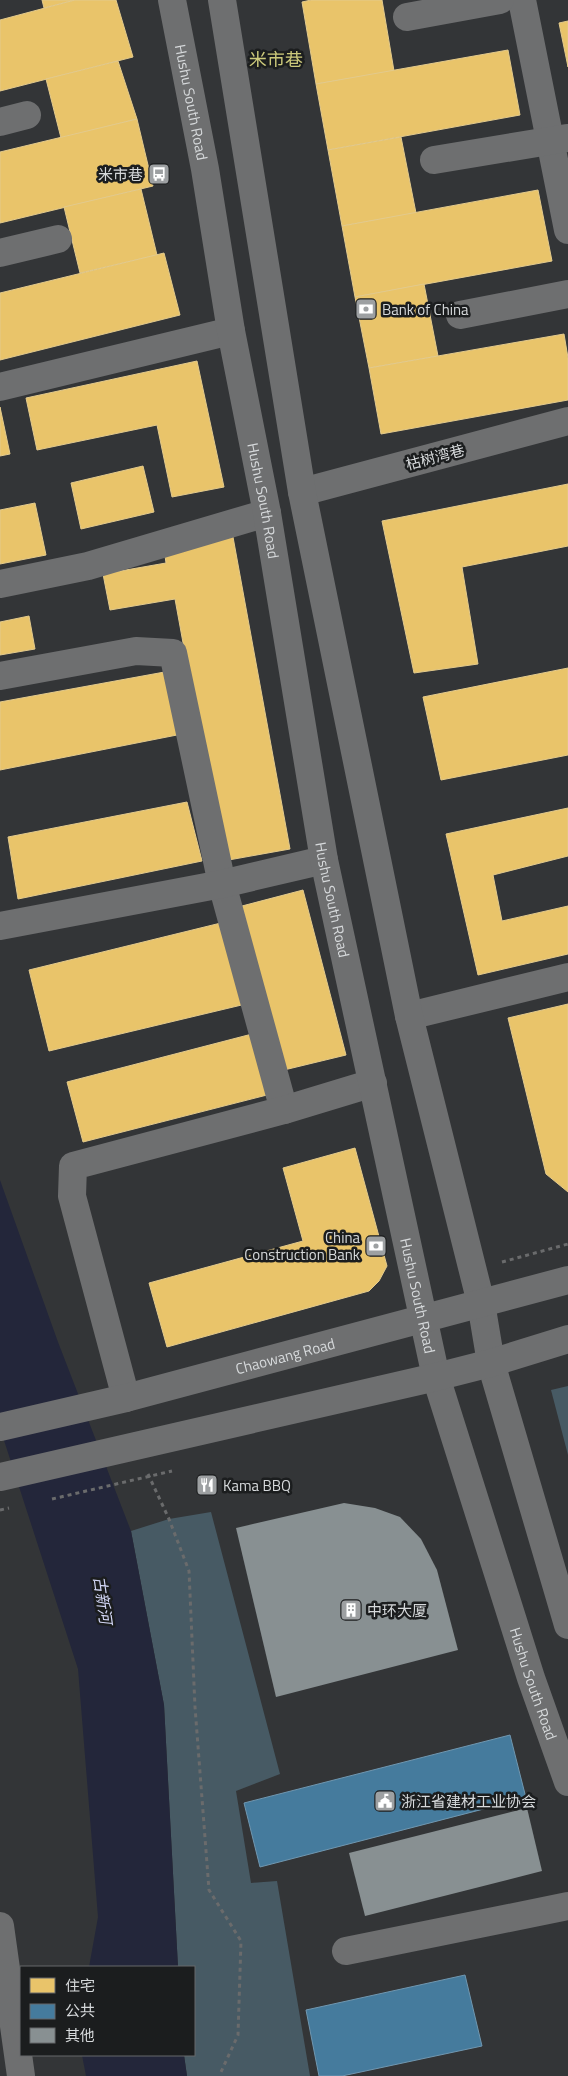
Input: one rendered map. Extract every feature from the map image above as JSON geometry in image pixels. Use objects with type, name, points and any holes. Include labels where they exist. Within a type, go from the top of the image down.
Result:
[{"type":"main road","name":"Hushu South Road","points":[[172,0],[205,169],[231,331],[267,513],[324,860],[425,1318],[436,1376],[531,1678],[568,1782]]},
{"type":"main road","points":[[222,0],[302,492],[409,1016],[480,1303],[491,1363],[568,1625]]},
{"type":"main road","points":[[407,17],[500,0]]},
{"type":"main road","points":[[522,0],[559,139],[568,230]]},
{"type":"main road","points":[[0,122],[26,115]]},
{"type":"main road","points":[[434,160],[559,139]]},
{"type":"main road","points":[[0,253],[58,239]]},
{"type":"main road","points":[[460,315],[568,294]]},
{"type":"main road","points":[[0,387],[231,331]]},
{"type":"main road","name":"枯树湾巷","points":[[302,492],[568,422]]},
{"type":"main road","points":[[0,584],[88,566],[267,513]]},
{"type":"main road","points":[[0,676],[136,651],[173,653],[222,884],[284,1110]]},
{"type":"main road","points":[[0,926],[222,884],[324,860]]},
{"type":"main road","points":[[409,1016],[568,978]]},
{"type":"main road","points":[[126,1398],[72,1196],[73,1166],[284,1110],[373,1083]]},
{"type":"main road","name":"Chaowang Road","points":[[0,1427],[126,1398],[568,1280]]},
{"type":"main road","points":[[0,1477],[491,1363],[568,1339]]},
{"type":"main road","points":[[346,1951],[568,1906]]},
{"type":"main road","points":[[0,1926],[21,2076]]},
{"type":"path","points":[[127,1449],[169,1519],[189,1571],[194,1707],[209,1890],[241,1941],[238,2035],[221,2072],[221,2076]]},
{"type":"path","points":[[47,1500],[132,1481]]},
{"type":"path","points":[[0,1510],[18,1506]]},
{"type":"shaded area","points":[[568,1386],[568,1455],[551,1390]]},
{"type":"shaded area","points":[[211,1512],[280,1774],[236,1791],[251,1883],[277,1881],[310,2076],[187,2076],[184,2056],[195,2056],[195,1966],[178,1966],[164,1705],[131,1531],[169,1519]]},
{"type":"water","name":"古新河","points":[[0,1180],[58,1342],[131,1531],[164,1705],[178,1966],[89,1966],[98,1917],[78,1669],[0,1428]]},
{"type":"water","points":[[82,2056],[184,2056],[187,2076],[86,2076]]},
{"type":"building: 住宅","points":[[42,0],[75,0],[44,8]]},
{"type":"building: 住宅","points":[[75,0],[116,0],[133,57],[0,91],[0,20]]},
{"type":"building: 住宅","points":[[311,0],[382,0],[394,71],[316,84],[302,2]]},
{"type":"building: 住宅","points":[[568,21],[568,67],[559,23]]},
{"type":"building: 住宅","points":[[508,50],[520,115],[328,150],[316,84]]},
{"type":"building: 住宅","points":[[118,61],[137,119],[61,138],[46,79]]},
{"type":"building: 住宅","points":[[137,119],[153,186],[0,223],[0,152]]},
{"type":"building: 住宅","points":[[401,137],[416,213],[342,226],[328,150]]},
{"type":"building: 住宅","points":[[141,189],[157,255],[80,273],[64,207]]},
{"type":"building: 住宅","points":[[538,190],[552,261],[355,297],[342,226]]},
{"type":"building: 住宅","points":[[164,253],[180,315],[0,360],[0,293]]},
{"type":"building: 住宅","points":[[424,284],[438,356],[369,368],[355,297]]},
{"type":"building: 住宅","points":[[564,334],[568,358],[568,400],[381,434],[369,368]]},
{"type":"building: 住宅","points":[[197,361],[224,487],[172,497],[157,425],[37,450],[26,398]]},
{"type":"building: 住宅","points":[[0,407],[10,454],[0,456]]},
{"type":"building: 住宅","points":[[143,466],[154,512],[81,529],[71,483]]},
{"type":"building: 住宅","points":[[568,484],[568,546],[462,567],[478,664],[414,673],[382,521]]},
{"type":"building: 住宅","points":[[35,503],[46,555],[0,564],[0,510]]},
{"type":"building: 住宅","points":[[233,537],[290,849],[223,861],[175,599],[110,610],[103,574],[166,563],[164,549]]},
{"type":"building: 住宅","points":[[29,616],[35,649],[0,655],[0,622]]},
{"type":"building: 住宅","points":[[568,668],[568,755],[441,780],[423,697]]},
{"type":"building: 住宅","points":[[170,671],[182,734],[0,770],[0,702]]},
{"type":"building: 住宅","points":[[187,802],[202,861],[18,899],[8,837]]},
{"type":"building: 住宅","points":[[568,808],[568,856],[493,875],[502,921],[568,906],[568,954],[478,975],[446,834]]},
{"type":"building: 住宅","points":[[303,890],[346,1055],[284,1070],[242,906]]},
{"type":"building: 住宅","points":[[229,921],[250,1003],[49,1051],[29,970]]},
{"type":"building: 住宅","points":[[568,1004],[568,1192],[546,1174],[508,1018]]},
{"type":"building: 住宅","points":[[252,1034],[267,1095],[83,1142],[67,1082]]},
{"type":"building: 住宅","points":[[355,1148],[387,1266],[379,1281],[369,1291],[167,1347],[149,1283],[303,1241],[283,1168]]},
{"type":"building: 公共","name":"浙江省建材工业协会","points":[[510,1735],[526,1798],[260,1867],[244,1803]]},
{"type":"building: 公共","points":[[465,1975],[482,2046],[342,2076],[319,2076],[306,2010]]},
{"type":"building: 其他","name":"中环大厦","points":[[344,1503],[375,1508],[400,1517],[421,1539],[437,1570],[458,1650],[276,1697],[236,1528]]},
{"type":"building: 其他","points":[[527,1808],[542,1871],[365,1916],[349,1853]]},
{"type":"place","name":"米市巷","points":[[159,174]]},
{"type":"place","name":"Bank of China","points":[[366,309]]},
{"type":"place","name":"China Construction Bank","points":[[376,1246]]},
{"type":"place","name":"Kama BBQ","points":[[207,1485]]},
{"type":"place","name":"中环大厦","points":[[351,1610]]},
{"type":"place","name":"浙江省建材工业协会","points":[[385,1801]]},
{"type":"district","name":"米市巷","points":[[276,59]]}]
